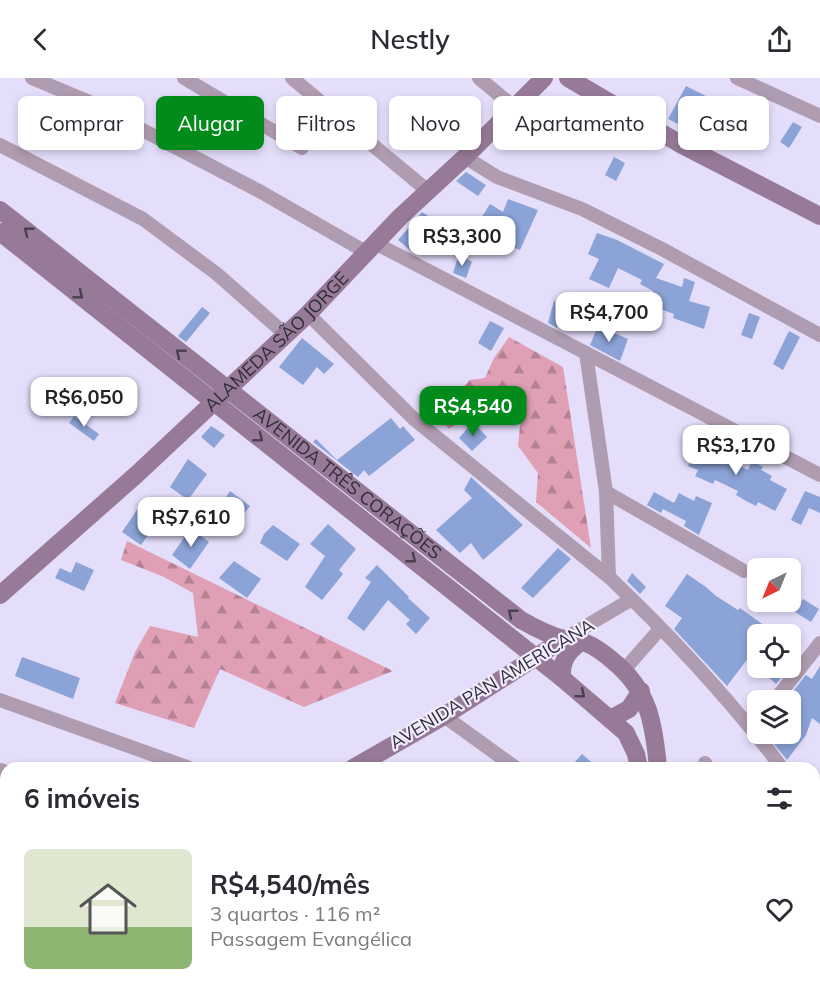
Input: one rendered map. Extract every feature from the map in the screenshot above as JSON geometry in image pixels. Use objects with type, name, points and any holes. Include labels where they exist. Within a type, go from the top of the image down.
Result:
[{"type":"street","points":[[32,78],[51,81],[261,192],[586,353],[820,475]]},
{"type":"street","points":[[184,78],[276,133]]},
{"type":"street","points":[[292,78],[428,191]]},
{"type":"street","points":[[479,78],[501,96]]},
{"type":"street","name":"ALAMEDA SÃO JORGE","points":[[527,96],[544,78]]},
{"type":"street","points":[[568,78],[682,145],[820,216]]},
{"type":"street","points":[[737,78],[754,82],[820,116]]},
{"type":"street","name":"ALAMEDA SÃO JORGE","points":[[0,595],[135,475],[308,314],[428,191],[493,130]]},
{"type":"street","points":[[0,145],[143,219],[202,263],[285,334]]},
{"type":"street","points":[[465,157],[497,177],[582,209],[662,249],[820,335]]},
{"type":"street","name":"AVENIDA TRÊS CORAÇÕES","points":[[0,210],[219,396],[610,719],[632,741],[637,762]]},
{"type":"street","name":"AVENIDA TRÊS CORAÇÕES","points":[[0,232],[521,620],[548,634],[601,651],[624,670],[641,691],[653,729],[657,762]]},
{"type":"street","points":[[308,314],[414,419],[632,599],[747,718]]},
{"type":"street","points":[[586,353],[606,492],[609,578]]},
{"type":"street","points":[[606,492],[744,571]]},
{"type":"street","name":"AVENIDA PAN AMERICANA","points":[[368,762],[450,721],[536,657],[572,640],[632,599]]},
{"type":"street","points":[[624,670],[660,629]]},
{"type":"street","points":[[562,678],[562,668],[565,657],[571,649],[572,640]]},
{"type":"street","points":[[783,690],[820,644]]},
{"type":"street","points":[[610,719],[620,716],[629,709],[641,691]]},
{"type":"street","points":[[0,700],[173,762]]},
{"type":"street","points":[[450,721],[508,762]]},
{"type":"street","points":[[767,744],[778,762]]},
{"type":"green space","points":[[509,337],[563,367],[591,548],[536,502],[538,473],[518,446],[520,425],[514,410],[491,403],[468,415],[449,429],[436,415],[470,380],[485,378],[494,358]]},
{"type":"green space","points":[[127,541],[393,671],[304,707],[220,669],[194,728],[115,703],[135,652],[150,626],[198,637],[193,593],[164,577],[121,560]]},
{"type":"building","points":[[686,86],[706,96],[681,96]]},
{"type":"building","points":[[678,101],[678,124],[668,119]]},
{"type":"building","points":[[793,122],[802,127],[789,148],[780,142]]},
{"type":"building","points":[[614,157],[625,163],[616,181],[605,175]]},
{"type":"building","points":[[466,172],[486,185],[478,196],[456,181]]},
{"type":"building","points":[[508,199],[538,210],[520,250],[492,239],[493,237],[476,226],[490,204],[503,212]]},
{"type":"building","points":[[422,212],[436,221],[410,250],[398,240]]},
{"type":"building","points":[[597,233],[617,240],[664,264],[656,278],[682,287],[684,278],[695,282],[689,301],[710,307],[704,329],[673,318],[674,314],[649,305],[653,291],[640,284],[642,280],[618,268],[609,288],[589,279],[599,259],[588,254]]},
{"type":"building","points":[[459,254],[472,262],[466,278],[453,273]]},
{"type":"building","points":[[554,301],[563,303],[557,328],[548,323]]},
{"type":"building","points":[[202,307],[210,313],[186,342],[178,336]]},
{"type":"building","points":[[749,313],[760,317],[752,339],[741,335]]},
{"type":"building","points":[[490,321],[504,328],[491,351],[478,343]]},
{"type":"building","points":[[598,326],[628,339],[620,361],[590,345]]},
{"type":"building","points":[[789,331],[800,337],[783,370],[773,364]]},
{"type":"building","points":[[302,338],[334,364],[324,374],[317,367],[303,385],[279,367]]},
{"type":"building","points":[[74,416],[99,434],[94,441],[69,423]]},
{"type":"building","points":[[391,418],[400,429],[403,426],[415,440],[369,476],[364,470],[358,477],[313,442],[316,439],[337,460]]},
{"type":"building","points":[[473,422],[487,437],[472,451],[459,438]]},
{"type":"building","points":[[211,426],[225,435],[214,448],[201,437]]},
{"type":"building","points":[[701,439],[711,444],[712,441],[729,449],[725,459],[748,470],[752,461],[763,467],[761,470],[772,476],[770,480],[787,489],[775,511],[758,502],[756,506],[748,502],[736,495],[738,491],[715,480],[713,484],[695,476],[698,470],[688,466]]},
{"type":"building","points":[[188,459],[207,474],[188,500],[170,487]]},
{"type":"building","points":[[471,477],[523,525],[483,560],[471,543],[460,553],[436,530],[472,498],[464,490]]},
{"type":"building","points":[[230,491],[250,506],[231,530],[213,518]]},
{"type":"building","points":[[805,491],[820,497],[820,513],[809,508],[801,525],[791,520]]},
{"type":"building","points":[[654,492],[674,503],[679,493],[694,501],[696,496],[712,503],[699,535],[684,526],[686,521],[663,509],[661,513],[647,505]]},
{"type":"building","points":[[141,504],[160,518],[141,545],[122,532]]},
{"type":"building","points":[[328,524],[356,549],[339,570],[343,574],[322,600],[305,587],[325,556],[310,544]]},
{"type":"building","points":[[273,525],[300,544],[287,561],[260,543],[264,534]]},
{"type":"building","points":[[191,528],[209,542],[190,569],[172,555]]},
{"type":"building","points":[[558,548],[571,559],[533,598],[521,588]]},
{"type":"building","points":[[234,561],[261,579],[247,598],[219,578]]},
{"type":"building","points":[[76,562],[94,570],[84,591],[55,578],[60,568],[71,573]]},
{"type":"building","points":[[377,565],[430,618],[416,634],[406,624],[410,620],[388,600],[364,631],[347,618],[371,582],[365,578]]},
{"type":"building","points":[[632,573],[646,587],[640,594],[627,581]]},
{"type":"building","points":[[687,574],[716,596],[738,610],[740,608],[762,624],[747,624],[747,660],[727,686],[674,629],[682,618],[665,606]]},
{"type":"building","points":[[803,599],[819,609],[811,622],[795,612],[801,612]]},
{"type":"building","points":[[22,657],[80,678],[73,699],[15,676]]},
{"type":"building","points":[[820,666],[820,724],[812,718],[801,742],[801,690],[794,690],[806,675],[812,679]]},
{"type":"building","points":[[769,678],[781,678],[776,684]]},
{"type":"building","points":[[774,744],[799,744],[787,760]]},
{"type":"building","points":[[582,754],[591,762],[575,762]]}]
